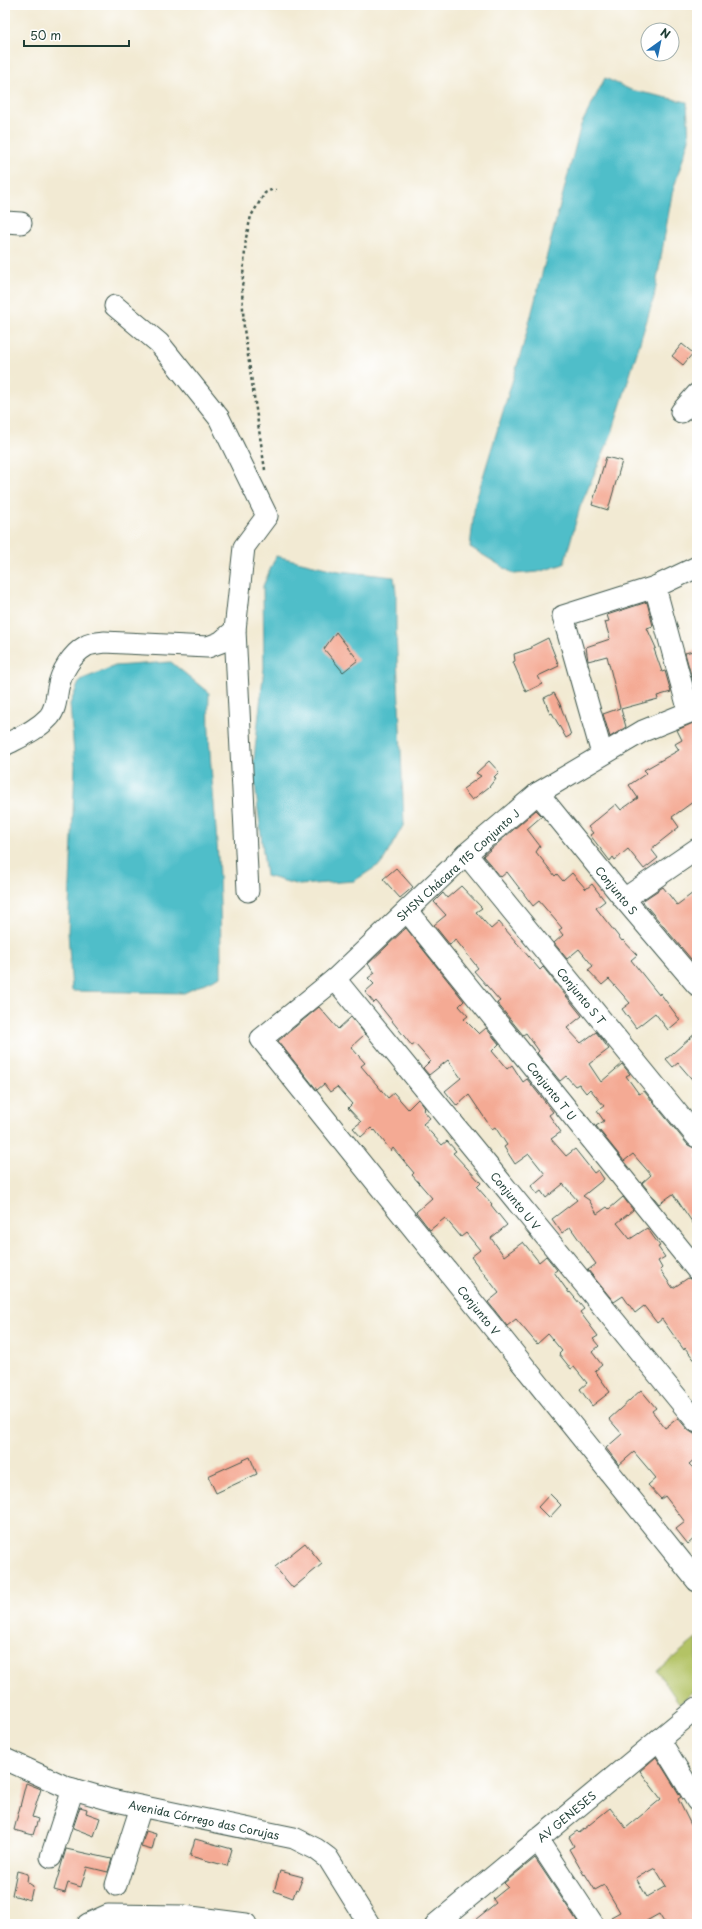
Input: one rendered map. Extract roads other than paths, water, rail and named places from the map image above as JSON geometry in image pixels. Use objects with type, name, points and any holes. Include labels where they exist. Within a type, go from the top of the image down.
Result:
[{"type":"street","points":[[115,306],[159,343],[219,418],[267,516],[244,547],[236,630],[248,891]]},
{"type":"street","points":[[681,412],[697,394]]},
{"type":"street","points":[[602,754],[562,616],[656,587],[697,567]]},
{"type":"street","points":[[656,587],[693,711]]},
{"type":"street","points":[[5,745],[37,728],[49,716],[56,702],[58,687],[64,670],[74,655],[87,645],[104,642],[208,647],[221,642],[236,630]]},
{"type":"street","name":"SHSN Chácara 115 Conjunto J","points":[[261,1039],[335,979],[466,854],[538,793],[642,731],[693,711]]},
{"type":"street","name":"Conjunto S","points":[[538,793],[624,900],[697,984]]},
{"type":"street","points":[[624,900],[697,849]]},
{"type":"street","name":"Conjunto S T","points":[[466,854],[697,1137]]},
{"type":"street","name":"Conjunto T U","points":[[407,911],[697,1270]]},
{"type":"street","name":"Conjunto U V","points":[[335,979],[697,1422]]},
{"type":"street","name":"Conjunto V","points":[[261,1039],[697,1581]]},
{"type":"street","name":"AV GENESES","points":[[436,1924],[697,1708]]},
{"type":"street","points":[[659,1739],[697,1801]]},
{"type":"street","name":"Avenida Córrego das Corujas","points":[[5,1759],[73,1789],[111,1800],[294,1838],[316,1849],[328,1858],[369,1924]]},
{"type":"street","points":[[51,1857],[73,1789]]},
{"type":"street","points":[[116,1885],[141,1807]]},
{"type":"street","points":[[537,1839],[593,1924]]},
{"type":"street","points":[[89,1923],[108,1915],[246,1924]]},
{"type":"water","points":[[605,78],[631,90],[687,102],[689,139],[672,194],[654,297],[612,433],[580,507],[564,564],[538,572],[514,574],[470,547],[475,503],[523,346],[581,125]]},
{"type":"water","points":[[276,556],[339,571],[394,577],[396,592],[396,632],[404,824],[382,863],[354,881],[299,885],[266,876],[253,768],[264,668],[263,586]]},
{"type":"water","points":[[171,662],[209,693],[210,744],[219,884],[221,976],[184,993],[72,991],[68,932],[75,766],[70,704],[80,680],[115,666]]}]
